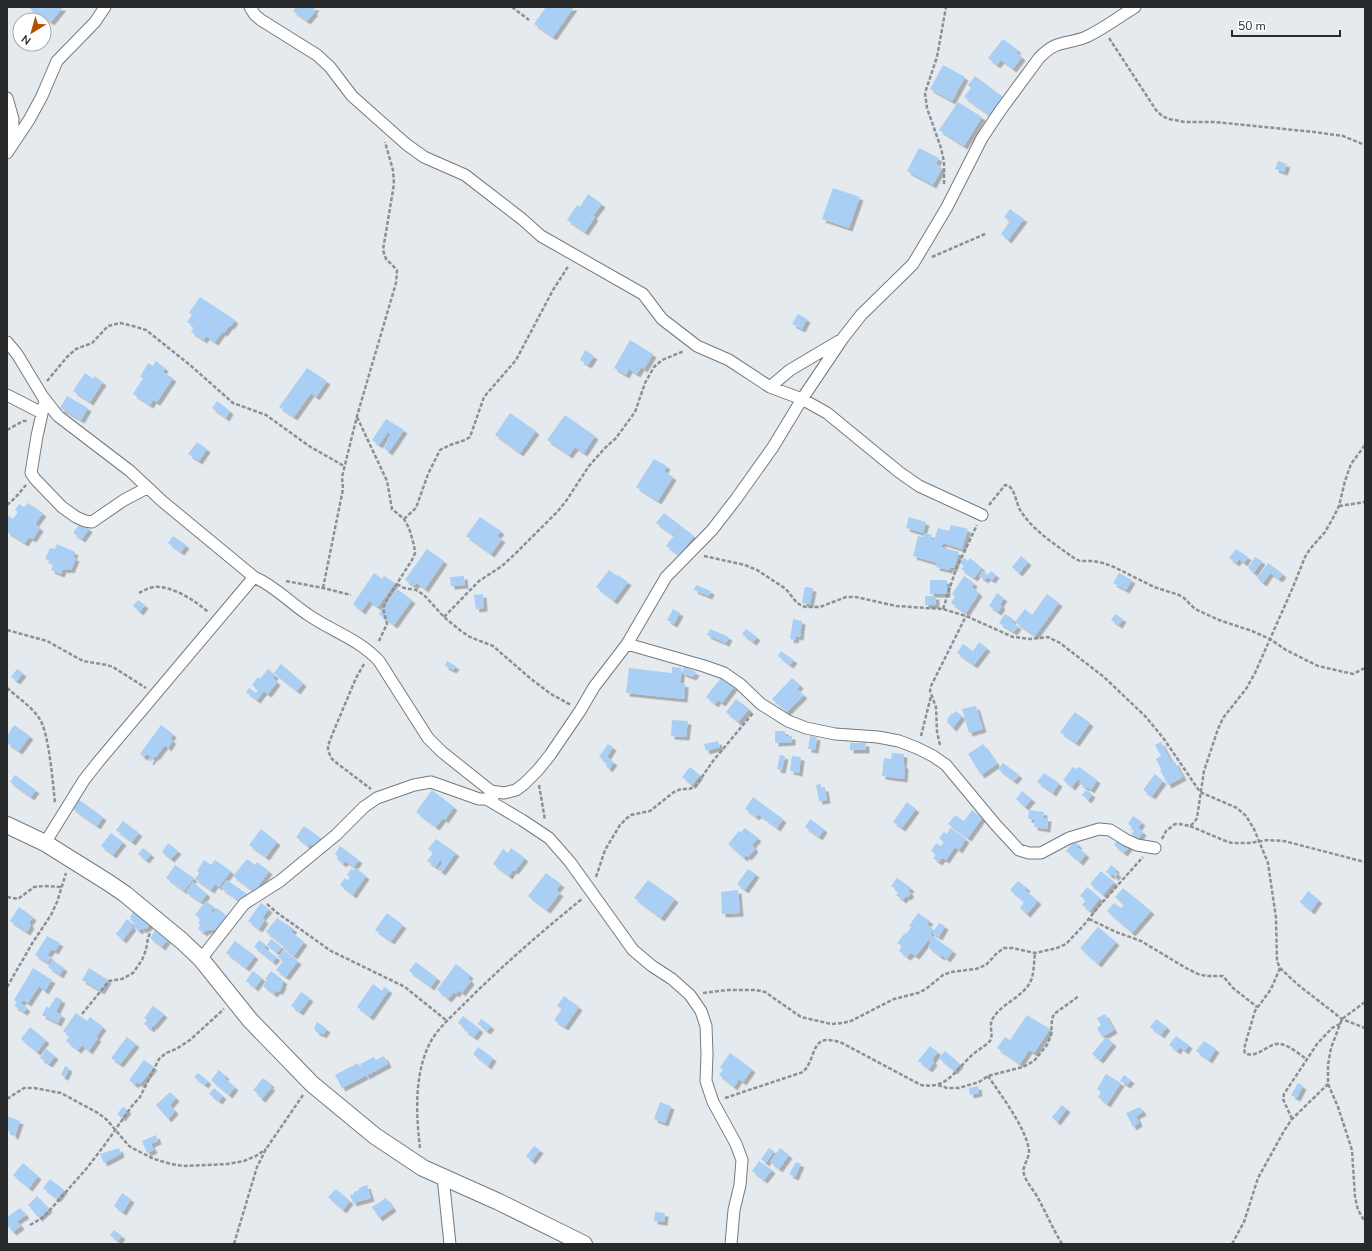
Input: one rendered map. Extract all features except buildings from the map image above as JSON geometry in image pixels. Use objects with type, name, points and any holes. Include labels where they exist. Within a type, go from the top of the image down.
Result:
[{"type":"street","points":[[9,149],[29,120],[42,96],[57,61],[95,22],[105,7]]},
{"type":"street","points":[[250,7],[257,17],[306,48],[326,63],[352,96],[406,144],[424,156],[465,176],[522,219],[541,236],[643,294],[662,319],[697,346],[729,360],[770,386],[802,399],[826,413],[899,472],[919,486],[982,515]]},
{"type":"street","points":[[202,960],[244,904],[280,881],[336,835],[364,807],[382,796],[414,785],[430,782],[479,799],[495,799],[504,793],[516,790],[538,770],[580,711],[594,687],[627,644],[666,577],[712,530],[736,499],[773,447],[802,399],[843,338],[861,315],[913,264],[947,207],[982,138],[1000,110],[1039,58],[1046,50],[1055,45],[1086,37],[1135,7]]},
{"type":"street","points":[[7,98],[13,119],[9,149]]},
{"type":"street","points":[[770,386],[790,370],[843,338]]},
{"type":"street","points":[[7,342],[17,354],[45,400],[58,416],[130,471],[162,501],[254,577],[265,582],[281,593],[307,614],[372,653],[379,661],[428,738],[492,791],[504,793]]},
{"type":"street","points":[[7,395],[41,417]]},
{"type":"street","points":[[45,400],[31,470],[32,476],[62,507],[76,517],[92,522],[124,500],[148,488]]},
{"type":"street","points":[[45,843],[84,780],[154,694],[254,577]]},
{"type":"street","points":[[627,644],[724,673],[740,684],[761,704],[788,721],[806,728],[835,734],[878,737],[899,741],[933,756],[946,765],[1008,839],[1020,850],[1029,853],[1041,853],[1069,838],[1099,829],[1110,830],[1137,845],[1155,848]]},
{"type":"street","points":[[488,800],[549,838],[570,862],[633,950],[690,995],[701,1011],[706,1026],[706,1081],[713,1102],[736,1144],[742,1160],[742,1173],[734,1210],[730,1244]]},
{"type":"street","points":[[7,824],[45,843],[126,894],[158,921],[202,960],[250,1020],[312,1084],[375,1136],[423,1168],[499,1202],[584,1244]]},
{"type":"street","points":[[443,1177],[450,1244]]},
{"type":"path","points":[[512,7],[529,20]]},
{"type":"path","points":[[946,7],[937,57],[925,93],[927,108],[941,148],[944,162],[944,184],[947,207]]},
{"type":"path","points":[[1102,28],[1156,110],[1169,120],[1185,122],[1215,122],[1314,132],[1342,136],[1365,145]]},
{"type":"path","points":[[323,588],[343,489],[342,477],[344,466],[389,304],[395,291],[398,272],[397,269],[386,259],[383,250],[394,184],[393,170],[377,119]]},
{"type":"path","points":[[913,264],[926,261],[941,252],[985,234]]},
{"type":"path","points":[[404,519],[416,508],[428,474],[440,450],[470,437],[484,396],[516,360],[553,290],[575,256]]},
{"type":"path","points":[[39,390],[71,353],[76,349],[92,342],[108,326],[120,323],[133,326],[146,330],[233,403],[266,415],[309,446],[344,466]]},
{"type":"path","points":[[444,617],[479,581],[502,566],[516,553],[566,501],[589,466],[616,438],[635,412],[645,383],[654,367],[662,360],[697,346]]},
{"type":"path","points":[[357,416],[387,481],[391,507],[404,519],[409,528],[414,545],[414,553],[408,568],[383,608],[387,624],[372,653],[356,678],[332,735],[328,746],[328,751],[332,759],[382,796]]},
{"type":"path","points":[[7,430],[23,421],[41,417]]},
{"type":"path","points":[[7,505],[16,498],[32,476]]},
{"type":"path","points":[[943,609],[956,569],[982,515],[1005,485],[1012,488],[1018,507],[1023,515],[1040,533],[1074,558],[1080,561],[1093,561],[1114,567],[1154,587],[1179,595],[1195,609],[1219,620],[1252,631],[1270,639],[1286,650],[1318,666],[1353,674],[1365,668]]},
{"type":"path","points":[[1339,506],[1365,502]]},
{"type":"path","points":[[690,553],[745,565],[756,570],[786,589],[797,603],[805,608],[820,607],[846,597],[856,597],[896,606],[943,609],[966,616],[1014,636],[1030,639],[1044,637],[1053,639],[1104,677],[1146,717],[1164,739],[1200,792],[1237,808],[1246,816],[1259,840],[1268,862],[1272,881],[1276,918],[1277,961],[1280,968],[1296,984],[1342,1019],[1365,1028]]},
{"type":"path","points":[[265,582],[285,581],[323,588],[351,596]]},
{"type":"path","points":[[397,584],[404,588],[416,590],[424,595],[444,617],[461,631],[470,637],[493,646],[551,694],[580,711]]},
{"type":"path","points":[[139,593],[153,587],[177,592],[194,600],[217,621]]},
{"type":"path","points":[[946,765],[937,732],[936,707],[930,691],[931,686],[966,616]]},
{"type":"path","points":[[7,630],[47,641],[83,661],[113,667],[154,694]]},
{"type":"path","points":[[7,688],[42,722],[53,779],[56,824]]},
{"type":"path","points":[[917,748],[931,696]]},
{"type":"path","points":[[423,1168],[419,1131],[418,1085],[423,1062],[430,1042],[447,1021],[511,960],[550,925],[591,892],[605,850],[616,831],[626,818],[631,815],[650,811],[674,792],[681,789],[695,787],[713,762],[761,704]]},
{"type":"path","points":[[538,770],[541,801],[549,838]]},
{"type":"path","points":[[1189,826],[1232,843],[1248,843],[1259,840],[1284,841],[1365,862]]},
{"type":"path","points":[[7,987],[33,942],[51,915],[71,859]]},
{"type":"path","points":[[7,897],[18,899],[37,886],[62,886]]},
{"type":"path","points":[[257,895],[276,912],[331,951],[405,987],[447,1021]]},
{"type":"path","points":[[1088,919],[1141,941],[1198,974],[1206,976],[1223,976],[1233,988],[1257,1007]]},
{"type":"path","points":[[82,1014],[109,981],[122,979],[129,976],[136,970],[144,955],[148,938],[158,921]]},
{"type":"path","points":[[938,1085],[957,1072],[968,1058],[990,1041],[992,1038],[991,1024],[994,1017],[1026,987],[1032,978],[1035,953]]},
{"type":"path","points":[[1280,968],[1271,989],[1254,1011],[1246,1038],[1244,1049],[1245,1053],[1251,1054],[1277,1043],[1282,1044],[1306,1059]]},
{"type":"path","points":[[30,1225],[42,1218],[87,1168],[140,1097],[159,1059],[166,1053],[183,1045],[211,1021],[227,1004],[230,994]]},
{"type":"path","points":[[713,1102],[803,1072],[809,1067],[813,1052],[817,1045],[823,1041],[834,1040],[921,1085],[938,1085],[947,1088],[959,1088],[979,1082],[988,1076],[1023,1067],[1034,1061],[1047,1045],[1051,1035],[1052,1019],[1054,1014],[1079,996]]},
{"type":"path","points":[[1365,1002],[1342,1019],[1329,1059],[1328,1084],[1338,1107],[1352,1150],[1355,1197],[1358,1210],[1365,1222]]},
{"type":"path","points":[[1292,1120],[1283,1099],[1284,1094],[1306,1059],[1324,1035],[1332,1028],[1340,1024]]},
{"type":"path","points":[[988,1076],[1014,1115],[1026,1138],[1029,1151],[1028,1160],[1024,1165],[1024,1176],[1062,1244]]},
{"type":"path","points":[[234,1244],[257,1168],[266,1149],[312,1084]]},
{"type":"path","points":[[1232,1244],[1244,1222],[1258,1178],[1292,1120],[1328,1084]]},
{"type":"path","points":[[7,1100],[24,1088],[58,1092],[98,1113],[108,1120],[129,1146],[144,1155],[160,1161],[183,1166],[228,1164],[244,1161],[256,1156],[266,1149]]}]
